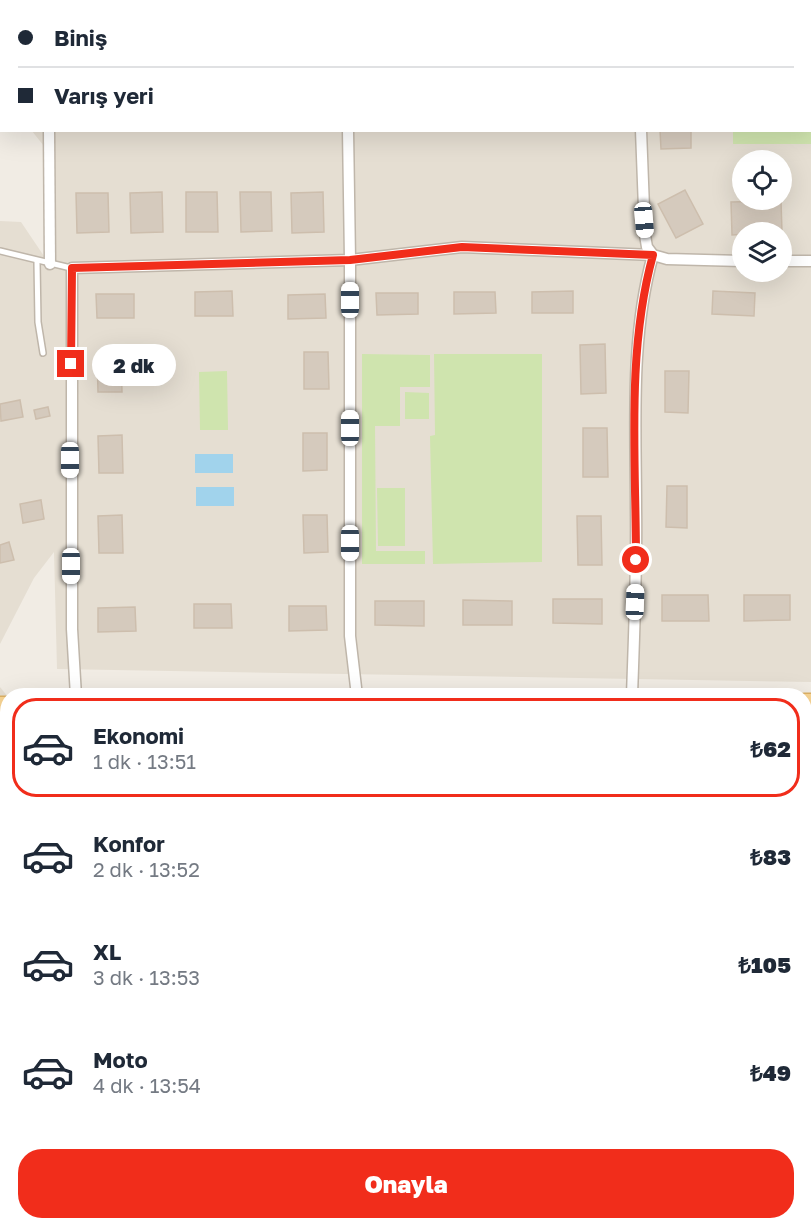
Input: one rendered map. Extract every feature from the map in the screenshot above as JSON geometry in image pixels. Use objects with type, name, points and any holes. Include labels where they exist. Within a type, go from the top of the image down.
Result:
[{"type":"street","points":[[49,132],[50,264]]},
{"type":"street","points":[[348,132],[350,636],[356,688]]},
{"type":"street","points":[[641,132],[645,235],[647,247],[653,255]]},
{"type":"street","points":[[76,688],[72,629],[72,268],[350,260],[462,247],[653,255],[695,261],[732,261]]},
{"type":"street","points":[[632,688],[636,560],[635,389],[643,290],[653,255]]},
{"type":"street","points":[[792,261],[811,261]]},
{"type":"lane","points":[[0,251],[37,262],[72,268]]},
{"type":"lane","points":[[37,262],[38,322],[43,353]]},
{"type":"shaded area","points":[[33,132],[811,132],[811,682],[57,669],[54,552],[34,578],[0,644],[0,221],[21,222],[48,262],[47,150]]},
{"type":"green space","points":[[733,132],[811,132],[811,144],[733,144]]},
{"type":"green space","points":[[362,354],[430,355],[430,387],[400,387],[400,426],[375,426],[376,551],[425,551],[425,564],[362,564]]},
{"type":"green space","points":[[434,354],[542,354],[542,562],[433,564],[430,436],[435,435]]},
{"type":"green space","points":[[227,371],[228,430],[200,430],[199,372]]},
{"type":"green space","points":[[405,392],[429,393],[429,419],[405,419]]},
{"type":"green space","points":[[377,488],[405,488],[405,546],[378,546]]},
{"type":"water","points":[[195,454],[233,454],[233,473],[195,473]]},
{"type":"water","points":[[196,487],[234,487],[234,506],[196,506]]},
{"type":"building","points":[[660,132],[691,132],[691,148],[661,149]]},
{"type":"building","points":[[685,190],[703,224],[676,238],[658,204]]},
{"type":"building","points":[[162,192],[163,232],[131,233],[130,193]]},
{"type":"building","points":[[186,192],[217,192],[218,232],[186,232]]},
{"type":"building","points":[[240,192],[271,192],[272,231],[241,232]]},
{"type":"building","points":[[323,192],[324,232],[292,233],[291,193]]},
{"type":"building","points":[[76,193],[108,193],[109,232],[77,233]]},
{"type":"building","points":[[731,202],[732,210],[781,210],[782,222],[732,222],[732,235]]},
{"type":"building","points":[[232,291],[233,316],[195,316],[195,292]]},
{"type":"building","points":[[573,291],[573,313],[532,313],[532,292]]},
{"type":"building","points":[[713,291],[755,293],[754,316],[712,314]]},
{"type":"building","points":[[454,292],[495,292],[496,313],[454,314]]},
{"type":"building","points":[[376,293],[418,293],[418,314],[377,315]]},
{"type":"building","points":[[96,294],[134,294],[134,318],[97,318]]},
{"type":"building","points":[[325,294],[326,318],[288,319],[288,295]]},
{"type":"building","points":[[605,344],[606,393],[581,394],[580,345]]},
{"type":"building","points":[[304,352],[328,352],[329,389],[304,389]]},
{"type":"building","points":[[121,354],[122,392],[98,392],[97,355]]},
{"type":"building","points":[[665,371],[689,371],[688,413],[665,412]]},
{"type":"building","points":[[20,400],[23,417],[1,421],[0,404]]},
{"type":"building","points":[[48,407],[50,416],[36,419],[34,410]]},
{"type":"building","points":[[583,428],[607,428],[608,477],[583,477]]},
{"type":"building","points":[[303,433],[327,433],[327,470],[303,471]]},
{"type":"building","points":[[122,435],[123,473],[99,473],[98,436]]},
{"type":"building","points":[[667,486],[687,486],[687,528],[666,527]]},
{"type":"building","points":[[41,500],[44,519],[23,523],[20,504]]},
{"type":"building","points":[[122,515],[123,553],[99,553],[98,516]]},
{"type":"building","points":[[303,515],[327,515],[328,552],[304,553]]},
{"type":"building","points":[[577,516],[601,516],[602,565],[578,565]]},
{"type":"building","points":[[9,542],[14,560],[0,563],[0,545]]},
{"type":"building","points":[[662,595],[708,595],[709,621],[662,621]]},
{"type":"building","points":[[744,595],[790,595],[790,620],[744,621]]},
{"type":"building","points":[[553,599],[602,599],[602,624],[553,623]]},
{"type":"building","points":[[463,600],[512,601],[512,625],[463,625]]},
{"type":"building","points":[[375,601],[424,601],[424,626],[375,625]]},
{"type":"building","points":[[194,604],[231,604],[232,628],[194,628]]},
{"type":"building","points":[[289,606],[326,606],[327,630],[289,631]]},
{"type":"building","points":[[135,607],[136,631],[98,632],[98,608]]},
{"type":"route","points":[[71,364],[72,268],[350,260],[384,258],[462,247],[653,255],[643,290],[635,389],[636,560]]}]
